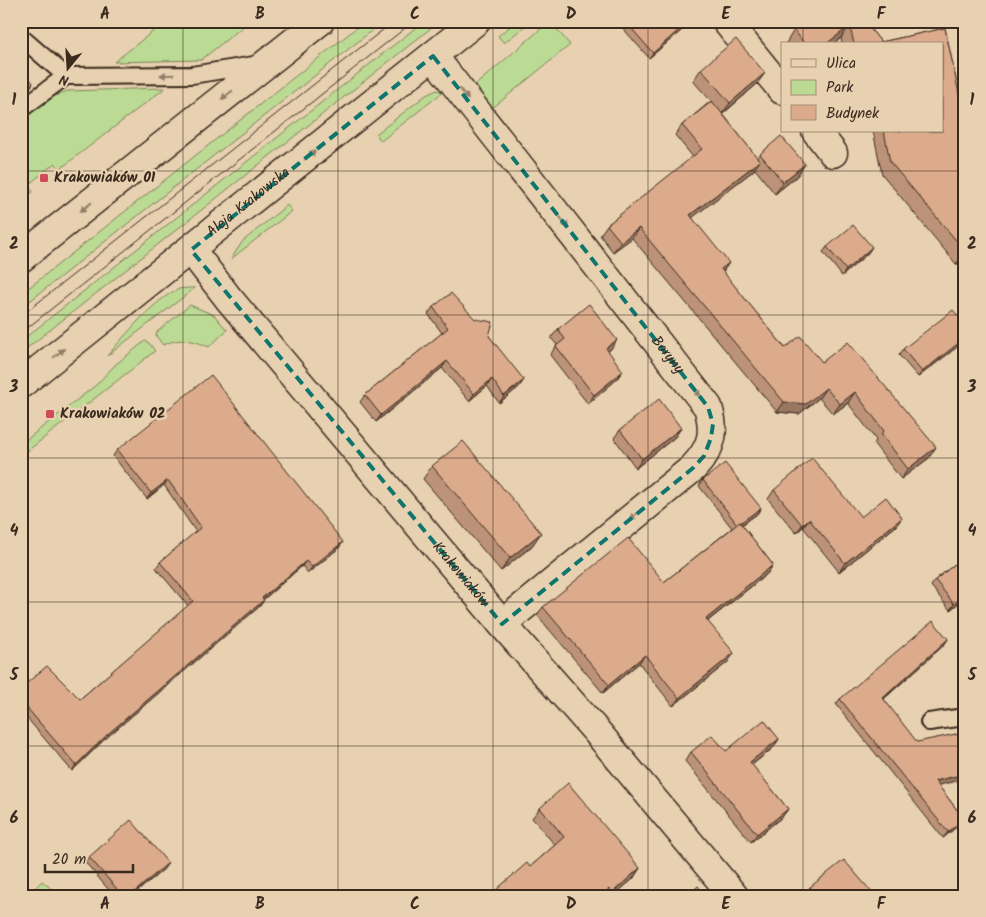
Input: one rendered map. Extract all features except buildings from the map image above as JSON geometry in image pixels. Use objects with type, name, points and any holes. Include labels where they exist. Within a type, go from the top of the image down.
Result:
[{"type":"street","points":[[21,258],[320,21]]},
{"type":"street","name":"Aleja Krakowska","points":[[21,384],[476,21]]},
{"type":"street","points":[[726,21],[781,89]]},
{"type":"street","name":"Boryny","points":[[433,56],[708,407],[713,424],[711,438],[704,456],[693,468],[502,624]]},
{"type":"street","points":[[817,132],[833,153]]},
{"type":"street","name":"Krakowiaków","points":[[191,250],[235,306],[502,624],[597,732],[734,896]]},
{"type":"lane","points":[[21,37],[66,76]]},
{"type":"lane","points":[[21,109],[66,76],[192,75],[267,63]]},
{"type":"lane","points":[[929,722],[965,717]]},
{"type":"highlighted area","points":[[433,56],[708,407],[713,424],[711,438],[704,456],[693,468],[502,624],[191,250]]},
{"type":"green space","points":[[166,21],[250,21],[201,60],[114,62]]},
{"type":"green space","points":[[365,21],[384,21],[21,308],[21,294]]},
{"type":"green space","points":[[424,21],[440,21],[21,353],[21,341]]},
{"type":"green space","points":[[517,21],[531,21],[504,43],[498,36]]},
{"type":"green space","points":[[550,21],[570,45],[495,106],[487,109],[473,87]]},
{"type":"green space","points":[[165,88],[60,169],[55,163],[28,185],[33,192],[21,201],[21,121],[37,108],[55,96],[67,91]]},
{"type":"green space","points":[[437,90],[443,92],[381,141],[376,134],[426,95]]},
{"type":"green space","points":[[287,205],[292,211],[231,259],[243,241]]},
{"type":"green space","points":[[195,288],[107,356],[140,319],[160,301],[179,289]]},
{"type":"green space","points":[[190,305],[214,315],[227,330],[209,347],[186,340],[163,345],[156,336],[157,332]]},
{"type":"green space","points":[[145,341],[155,351],[21,456],[21,444],[96,385],[115,365]]},
{"type":"green space","points":[[42,881],[60,896],[27,896]]},
{"type":"tram line","points":[[21,316],[394,21]]},
{"type":"tram line","points":[[21,333],[414,21]]},
{"type":"place","name":"Krakowiaków 01","points":[[44,178]]},
{"type":"place","name":"Krakowiaków 02","points":[[50,414]]}]
